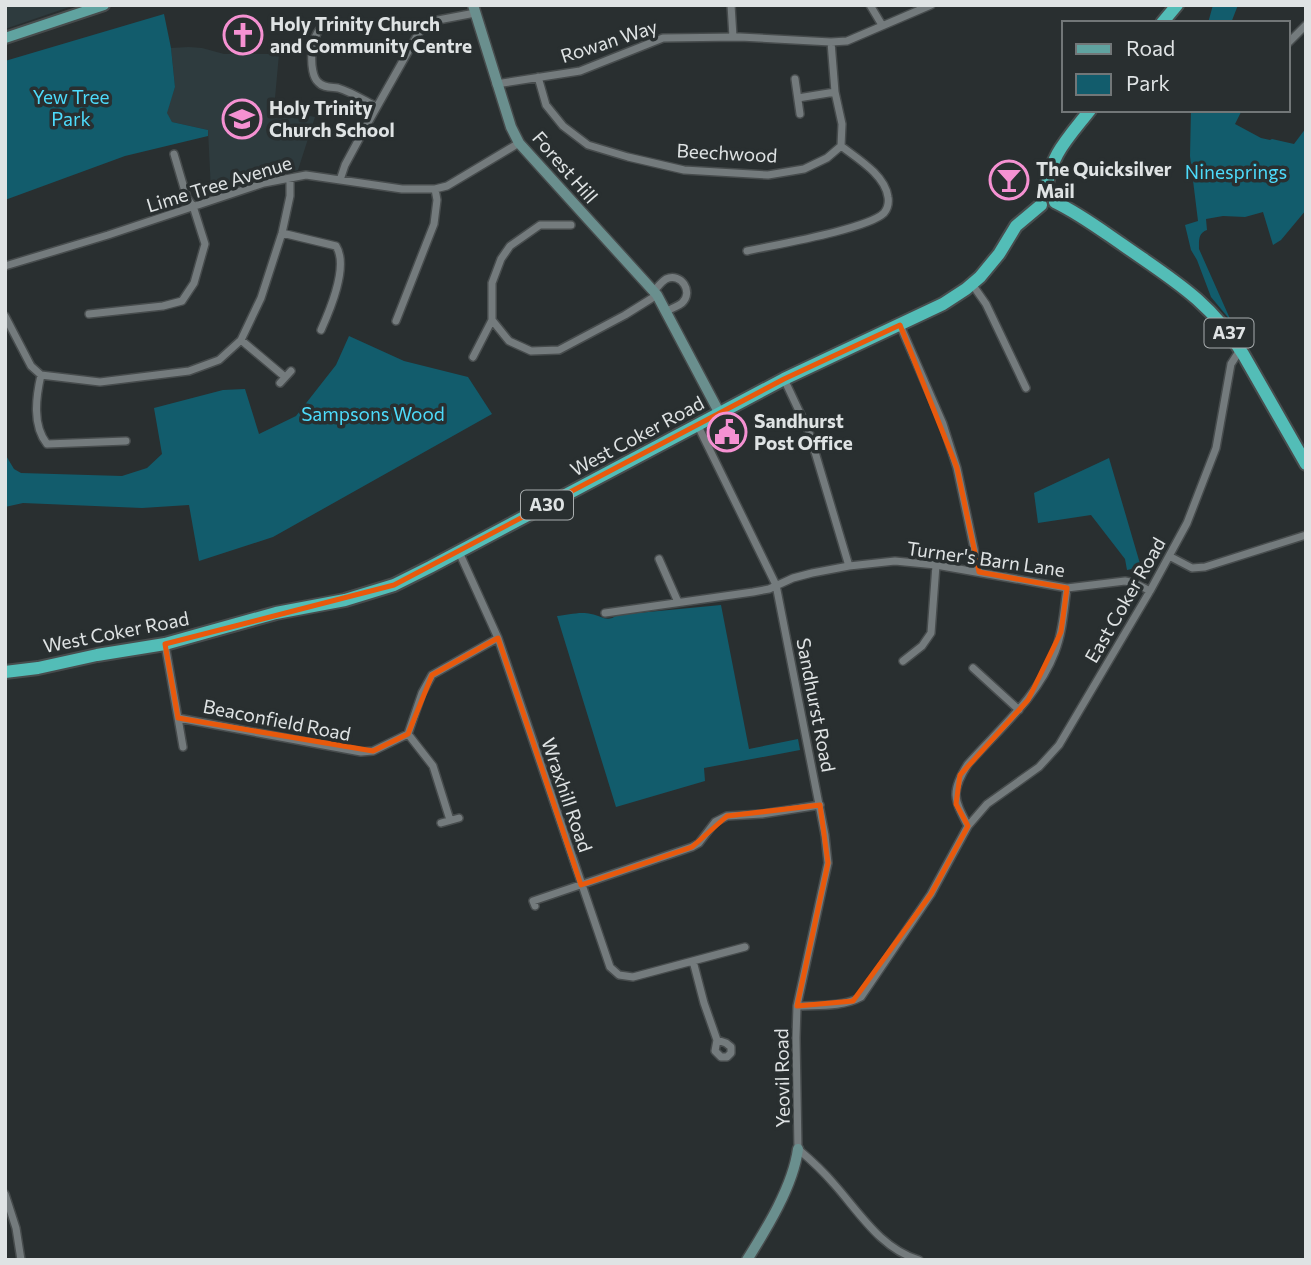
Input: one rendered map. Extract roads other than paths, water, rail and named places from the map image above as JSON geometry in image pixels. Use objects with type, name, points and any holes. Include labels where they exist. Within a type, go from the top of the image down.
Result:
[{"type":"highway","points":[[1165,21],[1177,5]]},
{"type":"highway","points":[[1050,197],[1047,178],[1051,164],[1088,112]]},
{"type":"highway","name":"West Coker Road","points":[[5,672],[165,644],[276,613],[345,600],[410,577],[783,379],[943,304],[972,284],[995,260],[1016,226],[1041,205],[1040,198],[1050,197]]},
{"type":"highway","name":"A37","points":[[1050,197],[1186,288],[1209,309],[1240,349],[1306,464]]},
{"type":"main road","points":[[5,38],[104,5]]},
{"type":"street","points":[[732,5],[733,37]]},
{"type":"street","points":[[870,5],[882,25]]},
{"type":"street","name":"Rowan Way","points":[[496,84],[580,71],[663,38],[733,37],[847,41],[931,5]]},
{"type":"street","points":[[340,180],[345,164],[422,27],[474,9]]},
{"type":"street","name":"Forest Hill","points":[[474,9],[496,84],[519,143],[655,293],[720,414]]},
{"type":"street","points":[[1290,41],[1306,25]]},
{"type":"street","points":[[355,26],[346,31],[327,26],[318,30],[312,55],[315,79],[324,86],[344,90],[377,107]]},
{"type":"street","points":[[747,251],[851,228],[882,215],[887,207],[884,185],[872,171],[841,146],[842,124],[835,92],[831,42]]},
{"type":"street","name":"Beechwood","points":[[538,77],[546,105],[564,126],[588,145],[684,170],[768,175],[804,169],[827,158],[841,146]]},
{"type":"street","points":[[795,79],[800,114]]},
{"type":"street","points":[[798,99],[835,92]]},
{"type":"street","name":"Lime Tree Avenue","points":[[5,266],[107,236],[264,183],[306,175],[402,189],[435,190],[447,186],[519,143]]},
{"type":"street","points":[[89,314],[163,306],[182,301],[194,284],[205,244],[174,154]]},
{"type":"street","points":[[5,316],[31,366],[41,375],[100,382],[189,371],[219,360],[241,340],[261,298],[282,233],[290,197],[290,178]]},
{"type":"street","points":[[396,321],[434,224],[437,200],[435,190]]},
{"type":"street","points":[[473,358],[492,320],[492,283],[510,246],[540,225],[570,225]]},
{"type":"street","points":[[282,233],[336,246],[340,252],[341,262],[332,303],[321,330]]},
{"type":"street","points":[[492,320],[509,341],[531,351],[559,350],[625,315],[655,293],[662,282],[670,278],[679,279],[687,290],[685,299],[666,311]]},
{"type":"street","points":[[972,284],[986,304],[1026,388]]},
{"type":"street","points":[[900,325],[943,424],[957,468],[979,572]]},
{"type":"street","points":[[241,340],[285,377]]},
{"type":"street","name":"East Coker Road","points":[[797,1006],[843,1003],[861,997],[931,894],[968,826],[987,804],[1039,767],[1059,745],[1187,523],[1216,448],[1231,364],[1240,349]]},
{"type":"street","points":[[41,375],[36,400],[40,436],[47,444],[126,441]]},
{"type":"street","points":[[783,379],[808,432],[849,566]]},
{"type":"street","name":"Sandhurst Road","points":[[698,426],[776,585],[820,805],[828,863],[797,1006]]},
{"type":"street","points":[[1169,556],[1184,565],[1197,568],[1306,535]]},
{"type":"street","name":"Wraxhill Road","points":[[459,552],[498,638],[606,960],[613,971],[632,977],[745,947]]},
{"type":"street","points":[[659,559],[678,602]]},
{"type":"street","name":"Turner's Barn Lane","points":[[605,612],[753,592],[812,573],[895,561],[936,565],[1067,588],[1125,581],[1150,591]]},
{"type":"street","points":[[903,661],[922,646],[931,634],[936,565]]},
{"type":"street","points":[[968,826],[956,804],[955,789],[960,775],[1028,700],[1041,680],[1055,653],[1061,632],[1067,588]]},
{"type":"street","points":[[450,820],[433,766],[408,734],[422,693],[432,675],[498,638]]},
{"type":"street","name":"Beaconfield Road","points":[[165,644],[183,747]]},
{"type":"street","points":[[974,668],[1018,710]]},
{"type":"street","name":"Beaconfield Road","points":[[178,718],[361,752],[373,751],[408,734]]},
{"type":"street","points":[[533,901],[692,847],[699,843],[715,822],[727,816],[762,814],[820,805]]},
{"type":"street","points":[[441,823],[459,818]]},
{"type":"street","points":[[693,961],[717,1040]]},
{"type":"street","name":"Yeovil Road","points":[[797,1006],[798,1149]]},
{"type":"street","points":[[798,1149],[834,1183],[877,1235],[919,1260]]},
{"type":"street","points":[[747,1260],[796,1166],[798,1149]]},
{"type":"street","points":[[796,1166],[813,1163]]},
{"type":"street","points":[[5,1194],[16,1228],[21,1260]]},
{"type":"place","name":"Holy Trinity Church and Community Centre","points":[[243,35]]},
{"type":"place","name":"Holy Trinity Church School","points":[[242,119]]},
{"type":"place","name":"The Quicksilver Mail","points":[[1009,180]]},
{"type":"place","name":"Sandhurst Post Office","points":[[727,432]]},
{"type":"park label","name":"Yew Tree Park","points":[[71,108]]},
{"type":"park label","name":"Ninesprings","points":[[1236,172]]},
{"type":"park label","name":"Sampsons Wood","points":[[373,414]]}]
